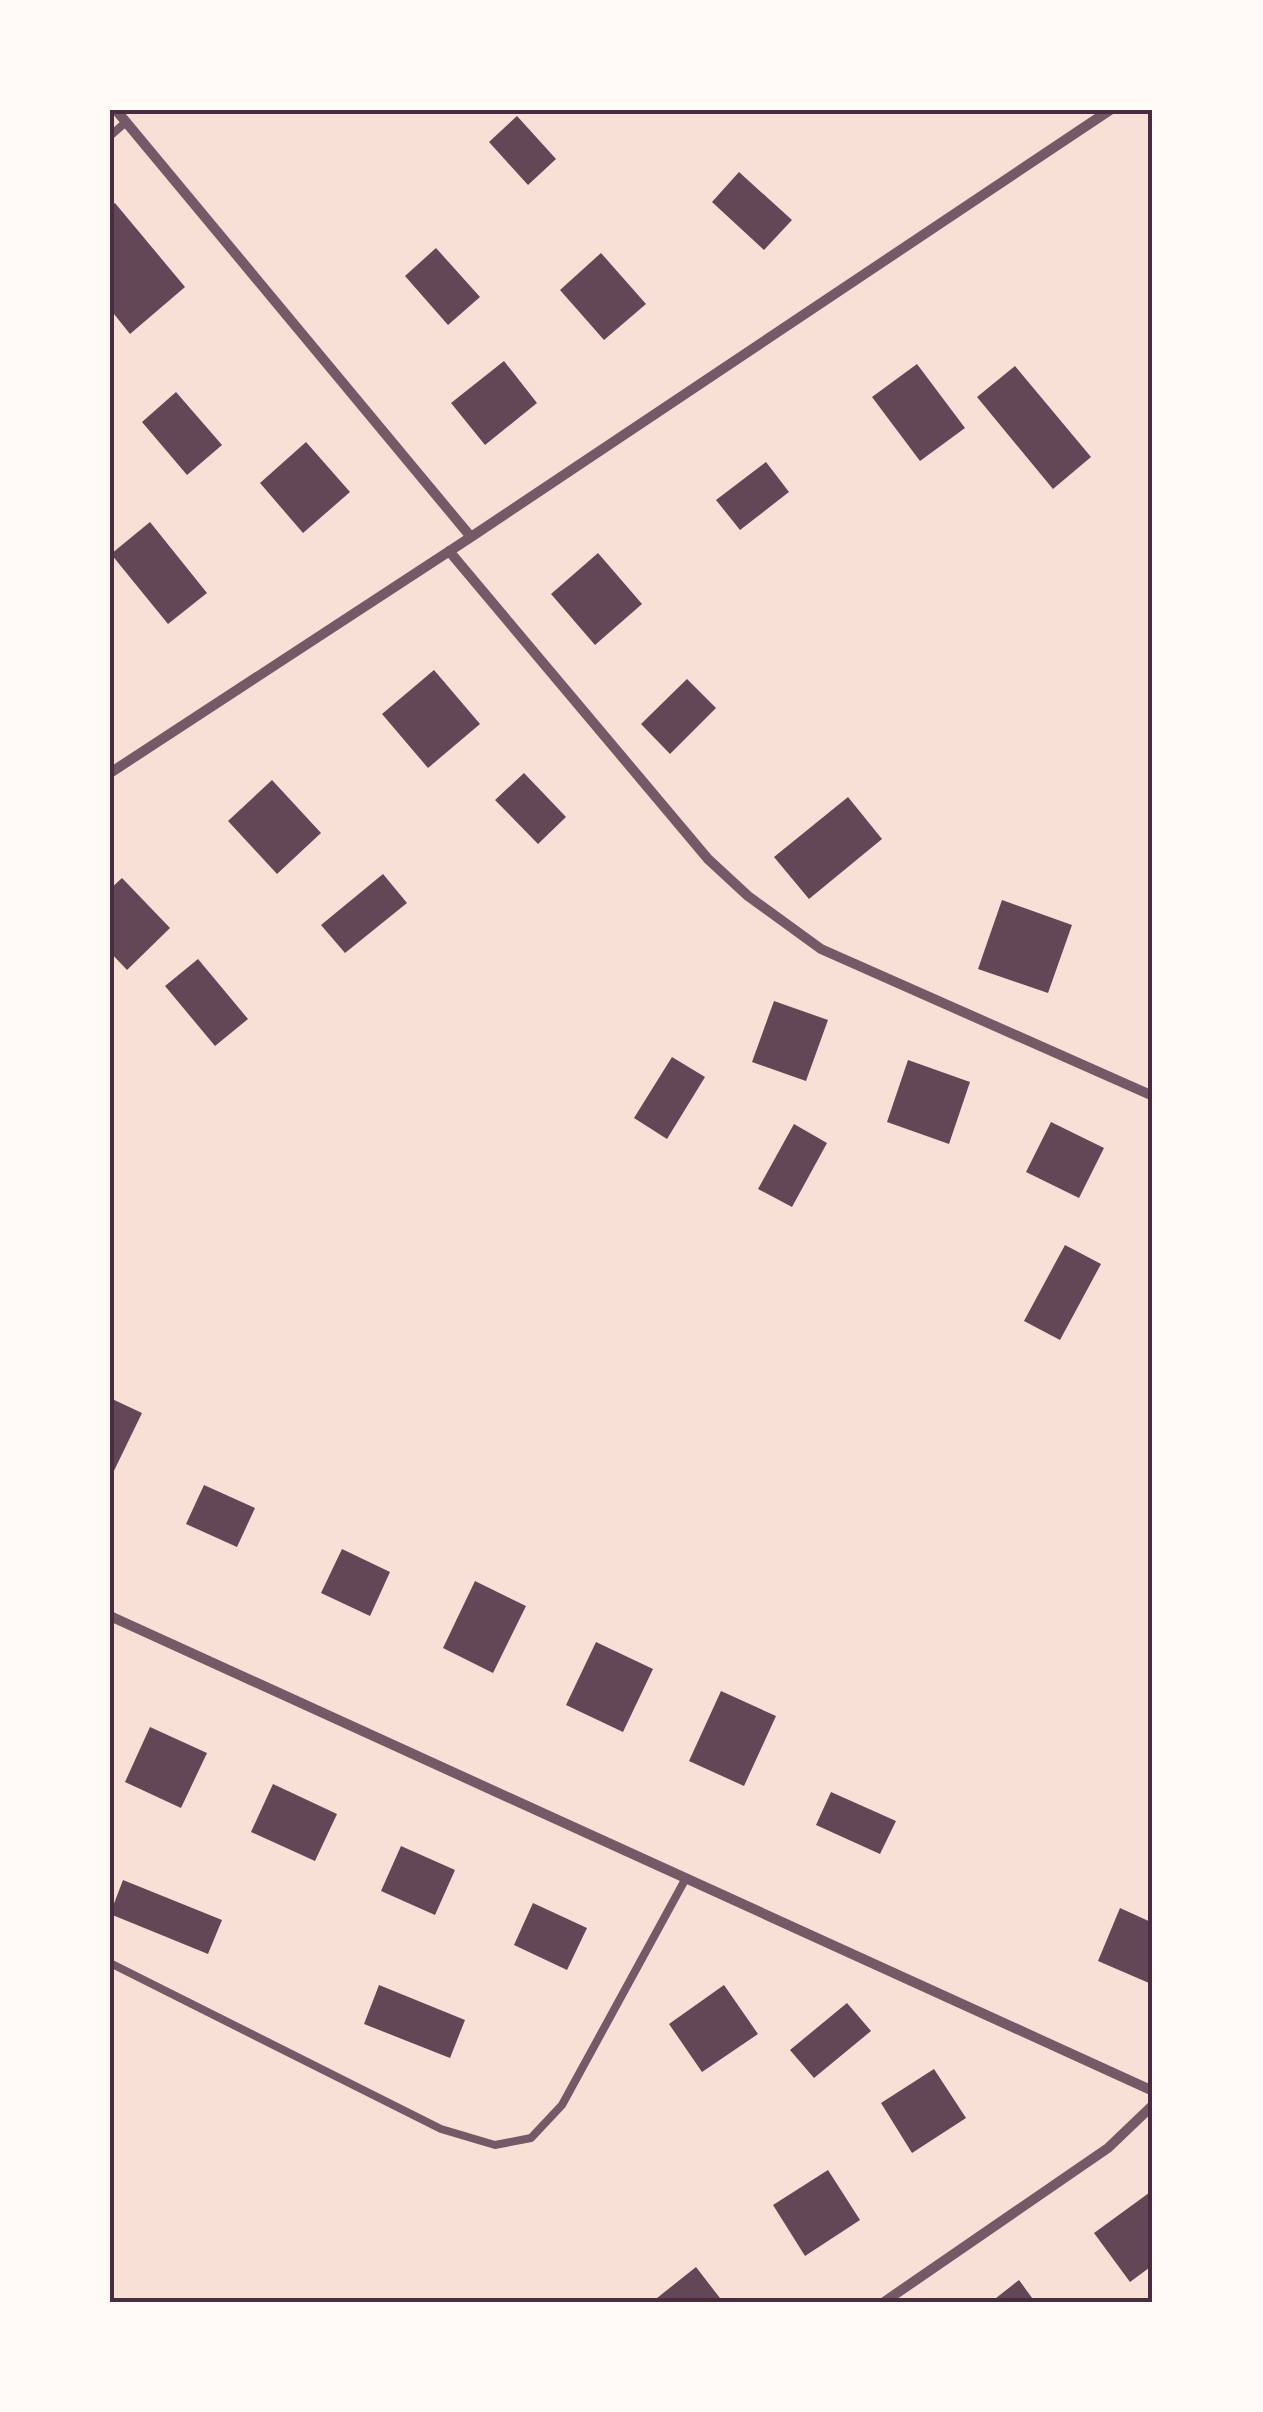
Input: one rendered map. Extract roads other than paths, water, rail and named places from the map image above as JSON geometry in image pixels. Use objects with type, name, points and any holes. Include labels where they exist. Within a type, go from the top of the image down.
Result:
[{"type":"street","points":[[116,110],[471,537]]},
{"type":"street","points":[[110,773],[1110,110]]},
{"type":"street","points":[[449,551],[708,858],[748,896],[821,949],[1153,1096]]},
{"type":"street","points":[[110,1616],[1153,2092]]},
{"type":"street","points":[[884,2302],[1108,2148],[1153,2104]]},
{"type":"lane","points":[[110,136],[126,122]]},
{"type":"lane","points":[[110,1963],[442,2129],[495,2145],[531,2138],[562,2104],[686,1878]]}]
